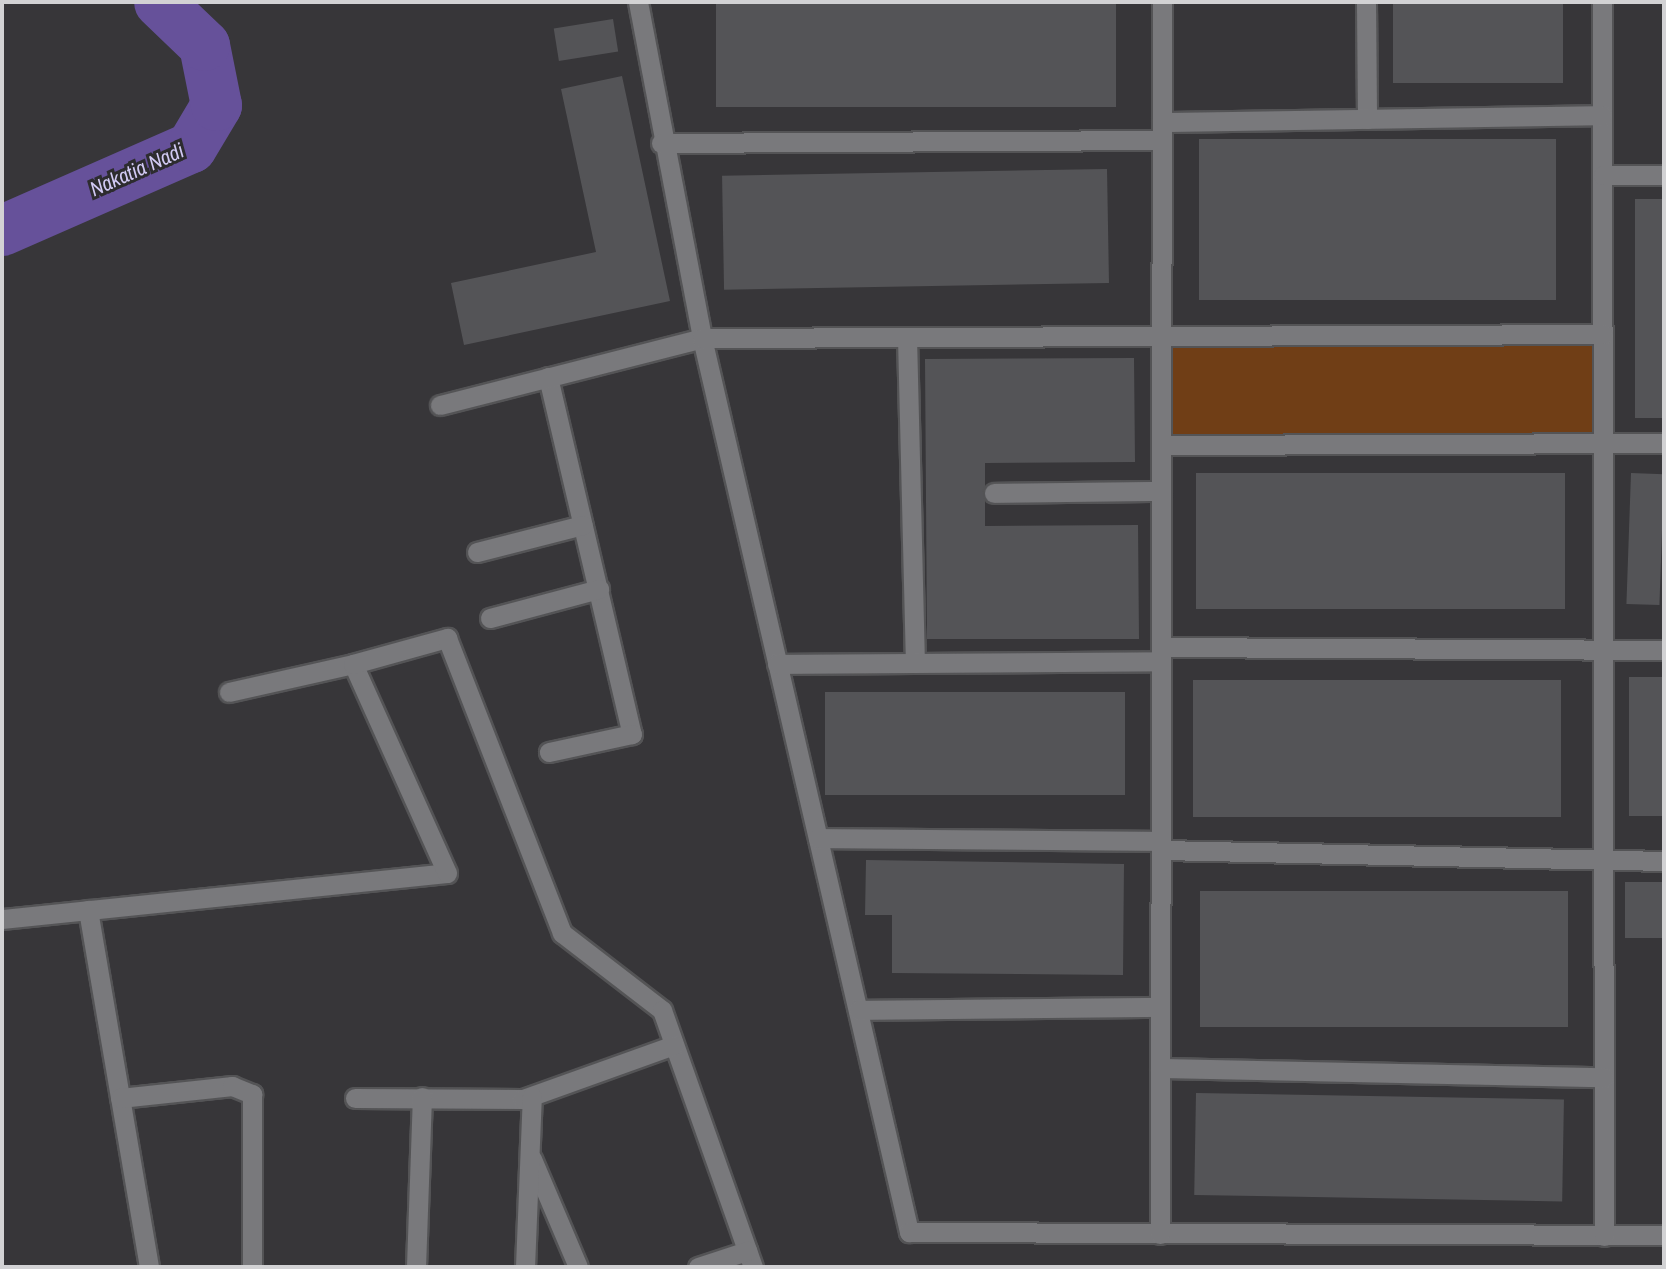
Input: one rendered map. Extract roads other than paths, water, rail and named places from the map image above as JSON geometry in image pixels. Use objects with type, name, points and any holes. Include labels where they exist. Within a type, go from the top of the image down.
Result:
[{"type":"street","points":[[638,2],[661,143],[702,338],[909,1232],[1664,1235]]},
{"type":"street","points":[[1160,1234],[1162,2]]},
{"type":"street","points":[[1366,2],[1367,118]]},
{"type":"street","points":[[1602,2],[1604,1236]]},
{"type":"street","points":[[661,143],[1162,131],[1367,118],[1602,115]]},
{"type":"street","points":[[1602,175],[1664,175]]},
{"type":"street","points":[[440,405],[702,338],[1603,334]]},
{"type":"street","points":[[907,337],[915,663]]},
{"type":"street","points":[[548,377],[632,734],[550,752]]},
{"type":"street","points":[[1161,445],[1664,443]]},
{"type":"street","points":[[994,493],[1161,491]]},
{"type":"street","points":[[477,552],[583,525]]},
{"type":"street","points":[[490,618],[598,589]]},
{"type":"street","points":[[229,692],[353,664],[447,638],[562,933],[662,1010],[750,1259],[698,1267]]},
{"type":"street","points":[[777,664],[915,663],[1161,654],[1664,650]]},
{"type":"street","points":[[2,919],[447,873],[353,664]]},
{"type":"street","points":[[818,838],[1161,845],[1604,862],[1664,861]]},
{"type":"street","points":[[88,910],[149,1267]]},
{"type":"street","points":[[858,1010],[1160,1007]]},
{"type":"street","points":[[355,1098],[532,1096],[674,1045]]},
{"type":"street","points":[[1160,1068],[1604,1077]]},
{"type":"street","points":[[120,1098],[232,1086],[252,1094],[252,1267]]},
{"type":"street","points":[[525,1267],[532,1096]]},
{"type":"street","points":[[416,1267],[422,1097]]},
{"type":"street","points":[[530,1153],[578,1267]]},
{"type":"waterway","name":"Nakatia Nadi","points":[[2,230],[191,147],[216,105],[204,45],[159,2]]}]
